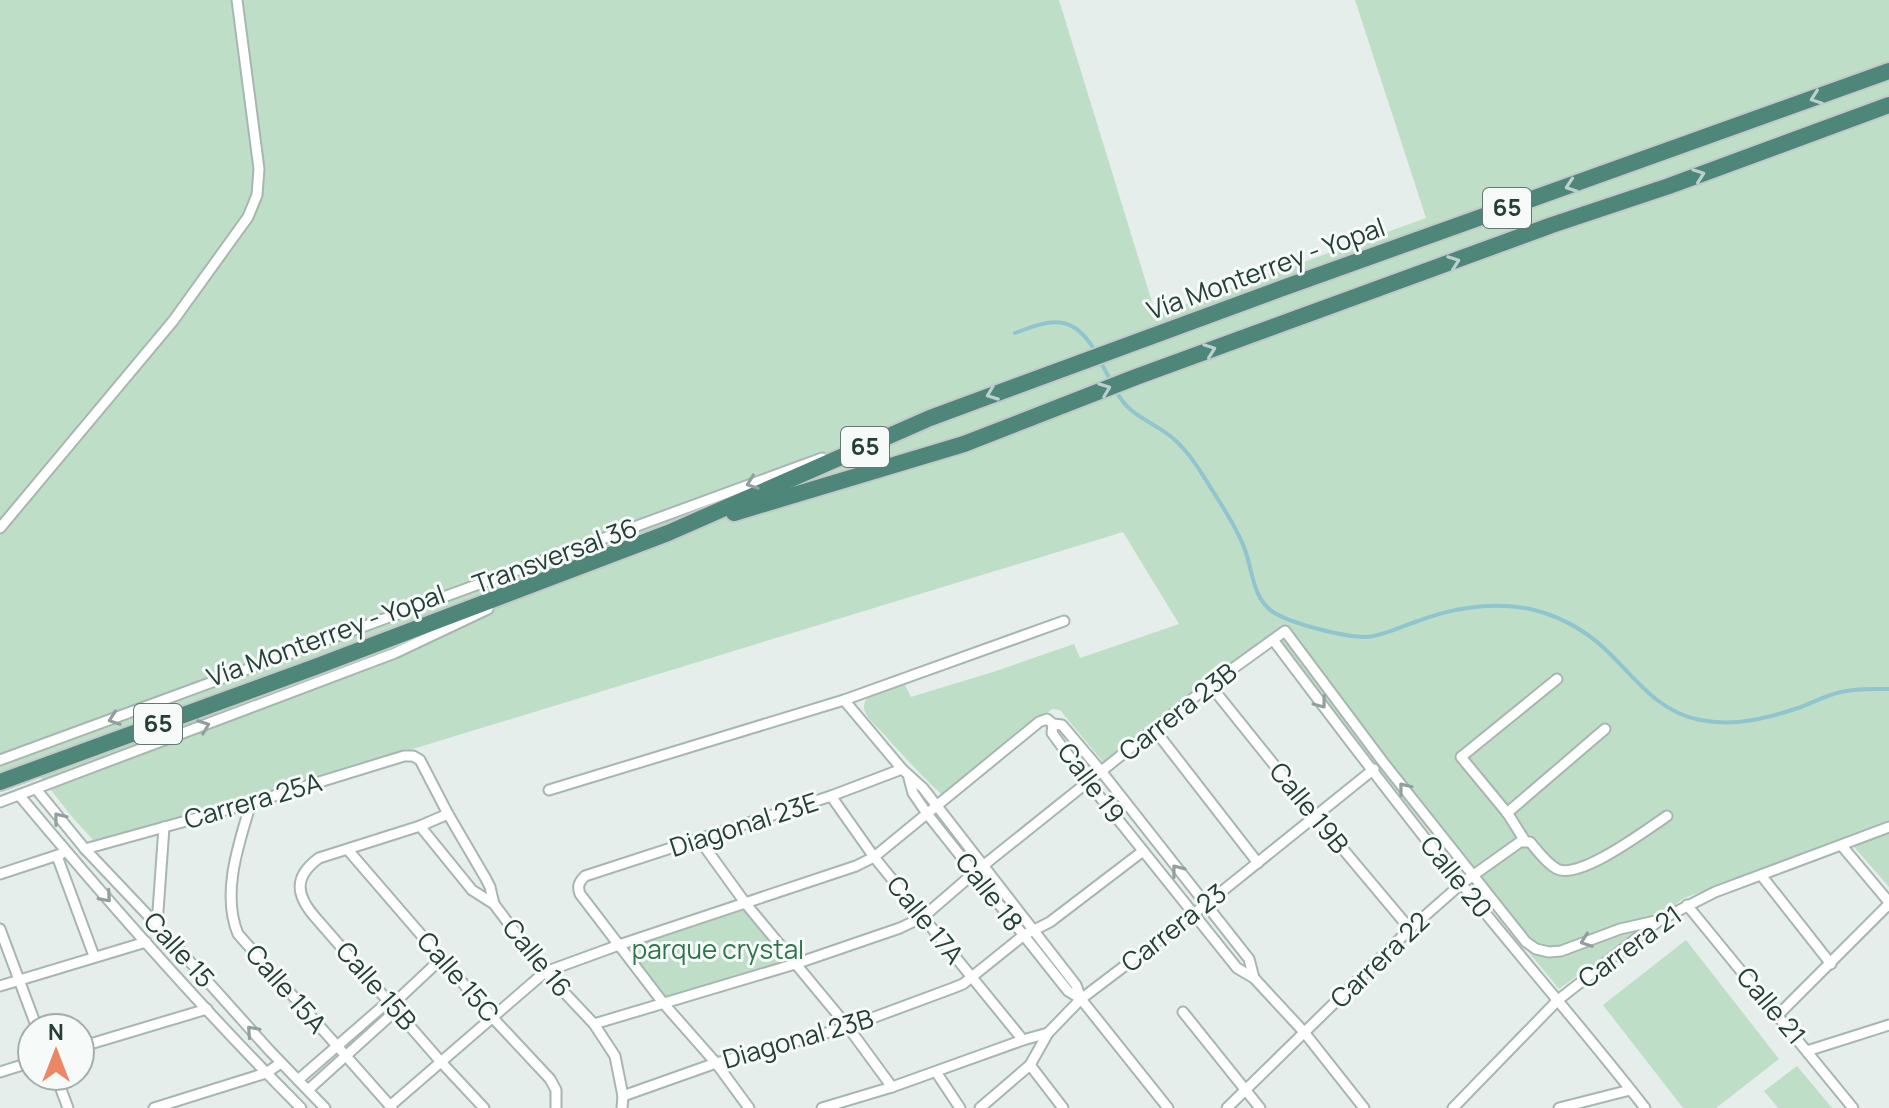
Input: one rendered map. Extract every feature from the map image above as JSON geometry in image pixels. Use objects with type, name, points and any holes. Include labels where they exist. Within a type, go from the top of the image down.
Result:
[{"type":"highway","name":"Vía Monterrey - Yopal","points":[[0,782],[668,533],[930,418],[1065,367],[1889,71]]},
{"type":"highway","name":"Vía Monterrey - Yopal","points":[[668,533],[964,444],[1136,377],[1889,105]]},
{"type":"street","points":[[0,528],[173,321],[248,217],[257,195],[259,169],[237,0]]},
{"type":"street","name":"Transversal 36","points":[[0,760],[930,418]]},
{"type":"street","name":"Transversal 36","points":[[0,802],[395,653],[568,571]]},
{"type":"street","points":[[549,790],[844,700],[1064,621]]},
{"type":"street","name":"Carrera 23B","points":[[594,1024],[795,964],[923,917],[983,865],[1154,729],[1285,631],[1383,762]]},
{"type":"street","name":"Calle 20","points":[[1274,641],[1461,884],[1645,1108]]},
{"type":"street","points":[[1557,679],[1461,757],[1507,813],[1525,841],[1530,842],[1551,865],[1566,871],[1604,857],[1667,816]]},
{"type":"street","name":"Calle 19B","points":[[1210,685],[1410,929]]},
{"type":"street","name":"Calle 18","points":[[844,700],[909,778],[923,788],[1076,985],[1081,999],[1168,1108]]},
{"type":"street","points":[[391,1107],[545,972],[856,866],[874,857],[928,815],[1039,722],[1047,719],[1053,724]]},
{"type":"street","name":"Calle 19","points":[[1254,978],[1249,959],[1101,771],[1062,725],[1053,724],[1052,733],[1088,782],[1237,968],[1254,978],[1304,1032],[1364,1108]]},
{"type":"street","points":[[1154,729],[1258,863]]},
{"type":"street","points":[[1507,813],[1605,729]]},
{"type":"street","name":"Carrera 25A","points":[[85,849],[404,756],[420,760],[448,814]]},
{"type":"street","points":[[1383,762],[1526,942],[1536,949],[1561,951],[1620,929],[1660,920]]},
{"type":"street","name":"Carrera 23","points":[[980,1108],[1030,1065],[1048,1033],[1081,999],[1205,905],[1383,762]]},
{"type":"street","name":"Diagonal 23E","points":[[619,945],[580,894],[578,888],[585,876],[831,796],[902,769]]},
{"type":"street","name":"Calle 18","points":[[909,778],[913,793],[928,815],[1068,991],[1081,999]]},
{"type":"street","name":"Calle 15","points":[[36,789],[85,849],[325,1108]]},
{"type":"street","name":"Calle 15","points":[[19,795],[146,942],[301,1108]]},
{"type":"street","name":"Calle 17A","points":[[831,796],[874,857],[1023,1040]]},
{"type":"street","name":"Calle 15A","points":[[251,803],[235,866],[231,905],[238,934],[391,1107]]},
{"type":"street","points":[[348,850],[448,814],[486,879],[494,904]]},
{"type":"street","name":"Calle 16","points":[[420,826],[472,890],[494,904],[545,972],[594,1024],[615,1056],[623,1096],[622,1108]]},
{"type":"street","points":[[157,925],[164,827]]},
{"type":"street","name":"Carrera 21","points":[[1453,1108],[1558,1000],[1660,920],[1687,905],[1889,827]]},
{"type":"street","points":[[699,839],[746,904],[848,1027],[892,1087]]},
{"type":"street","name":"Carrera 22","points":[[1227,1108],[1410,929],[1461,884],[1525,841]]},
{"type":"street","points":[[1778,1015],[1889,903],[1842,846]]},
{"type":"street","name":"Calle 15B","points":[[348,850],[319,858],[306,867],[301,880],[304,904],[484,1108]]},
{"type":"street","name":"Calle 15C","points":[[348,850],[492,1017],[550,1079],[556,1090],[556,1108]]},
{"type":"street","name":"Diagonal 23B","points":[[623,1096],[716,1063],[848,1027],[953,988],[1024,935],[1050,922],[1143,851]]},
{"type":"street","points":[[0,874],[67,852]]},
{"type":"street","points":[[57,856],[94,956]]},
{"type":"street","points":[[1761,875],[1831,964]]},
{"type":"street","name":"Calle 21","points":[[1687,905],[1853,1108]]},
{"type":"street","points":[[0,929],[31,1012]]},
{"type":"street","points":[[0,986],[146,942]]},
{"type":"street","points":[[619,945],[749,1108]]},
{"type":"street","points":[[161,958],[177,948]]},
{"type":"street","points":[[298,1080],[382,1007],[392,1005],[442,958]]},
{"type":"street","points":[[308,1090],[391,1015],[392,1005]]},
{"type":"street","points":[[96,1042],[207,1009]]},
{"type":"street","points":[[1183,1012],[1260,1108]]},
{"type":"street","points":[[1807,1051],[1889,1025]]},
{"type":"street","points":[[822,1108],[1048,1033]]},
{"type":"street","points":[[154,1108],[266,1073],[281,1063]]},
{"type":"street","points":[[1030,1065],[1063,1108]]},
{"type":"street","points":[[936,1072],[960,1108]]},
{"type":"street","points":[[1559,1108],[1630,1090]]},
{"type":"green space","points":[[0,0],[1059,0],[1156,315],[1426,218],[1355,0],[1889,0],[1889,887],[1848,840],[1684,898],[1559,989],[1396,791],[1276,634],[1207,681],[1103,762],[1060,710],[1052,709],[942,795],[868,717],[864,707],[867,698],[870,694],[904,683],[911,697],[1074,644],[1080,658],[1179,624],[1123,532],[403,752],[94,841],[35,770],[0,782]]},
{"type":"green space","name":"parque crystal","points":[[746,908],[788,960],[663,998],[626,948]]},
{"type":"green space","points":[[1686,940],[1779,1059],[1716,1108],[1683,1108],[1603,1005]]},
{"type":"green space","points":[[1797,1066],[1832,1108],[1778,1108],[1764,1091]]},
{"type":"waterway","points":[[1015,333],[1060,322],[1078,330],[1095,351]]},
{"type":"waterway","points":[[1099,359],[1112,383]]},
{"type":"waterway","points":[[1116,391],[1128,407],[1175,440],[1188,454],[1238,534],[1261,600],[1273,612],[1292,621],[1366,637],[1471,607],[1511,606],[1536,610],[1588,635],[1648,692],[1671,709],[1685,716],[1713,722],[1764,718],[1847,691],[1889,689]]}]
